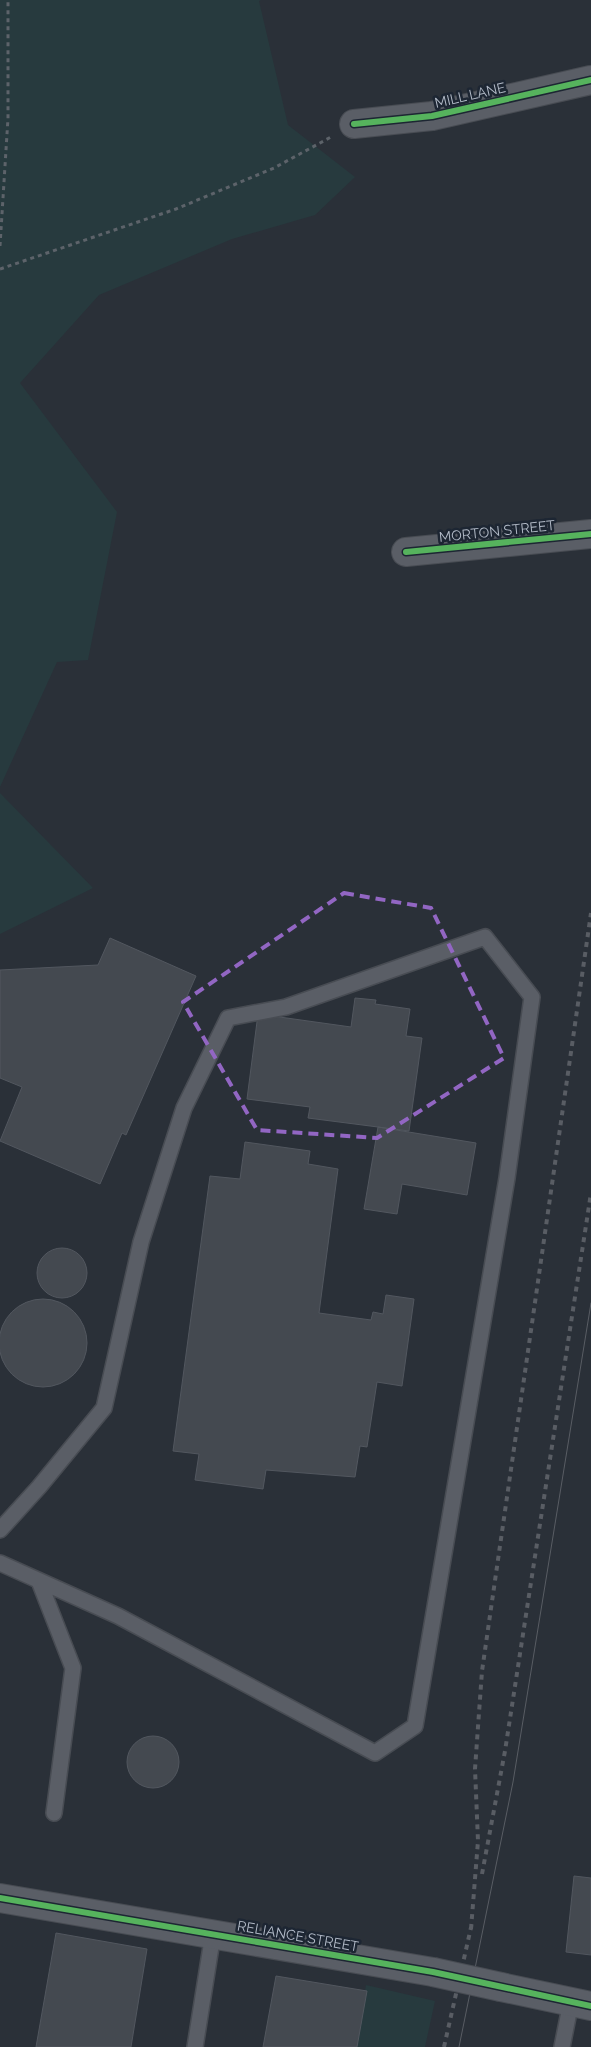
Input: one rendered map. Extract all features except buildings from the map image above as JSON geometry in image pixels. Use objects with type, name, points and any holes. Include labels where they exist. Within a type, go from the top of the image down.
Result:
[{"type":"street","name":"MILL LANE","points":[[354,124],[432,116],[591,80]]},
{"type":"street","name":"MORTON STREET","points":[[406,552],[591,534]]},
{"type":"street","name":"RELIANCE STREET","points":[[0,1898],[433,1972],[581,2004]]},
{"type":"lane","points":[[0,1530],[40,1487],[104,1408],[140,1242],[184,1108],[228,1018],[286,1007],[485,937],[532,997],[507,1178],[414,1726],[375,1753],[118,1616],[0,1563]]},
{"type":"lane","points":[[39,1581],[73,1668],[54,1813]]},
{"type":"lane","points":[[195,2047],[213,1934]]},
{"type":"lane","points":[[562,2047],[581,2004]]},
{"type":"path","points":[[0,246],[8,118],[8,0]]},
{"type":"path","points":[[0,269],[176,209],[274,168],[354,124]]},
{"type":"highlighted area","points":[[344,893],[431,908],[504,1058],[377,1138],[257,1130],[183,1002]]},
{"type":"green space","points":[[0,0],[261,0],[259,1],[288,125],[355,177],[315,215],[232,239],[99,295],[20,383],[117,512],[88,660],[57,662],[0,787]]},
{"type":"green space","points":[[0,793],[93,888],[0,934]]},
{"type":"green space","points":[[366,1985],[435,2001],[425,2047],[356,2047]]},
{"type":"tram line","points":[[459,2047],[513,1782],[591,1303]]},
{"type":"railway","points":[[471,1929],[478,1841],[475,1769],[482,1671],[591,913]]},
{"type":"railway","points":[[482,1874],[505,1751],[591,1193]]},
{"type":"railway","points":[[444,2047],[472,1923]]},
{"type":"cycle path","points":[[354,124],[432,116],[591,80]]},
{"type":"cycle path","points":[[406,552],[591,534]]},
{"type":"cycle path","points":[[0,1898],[433,1972],[591,2006]]}]
